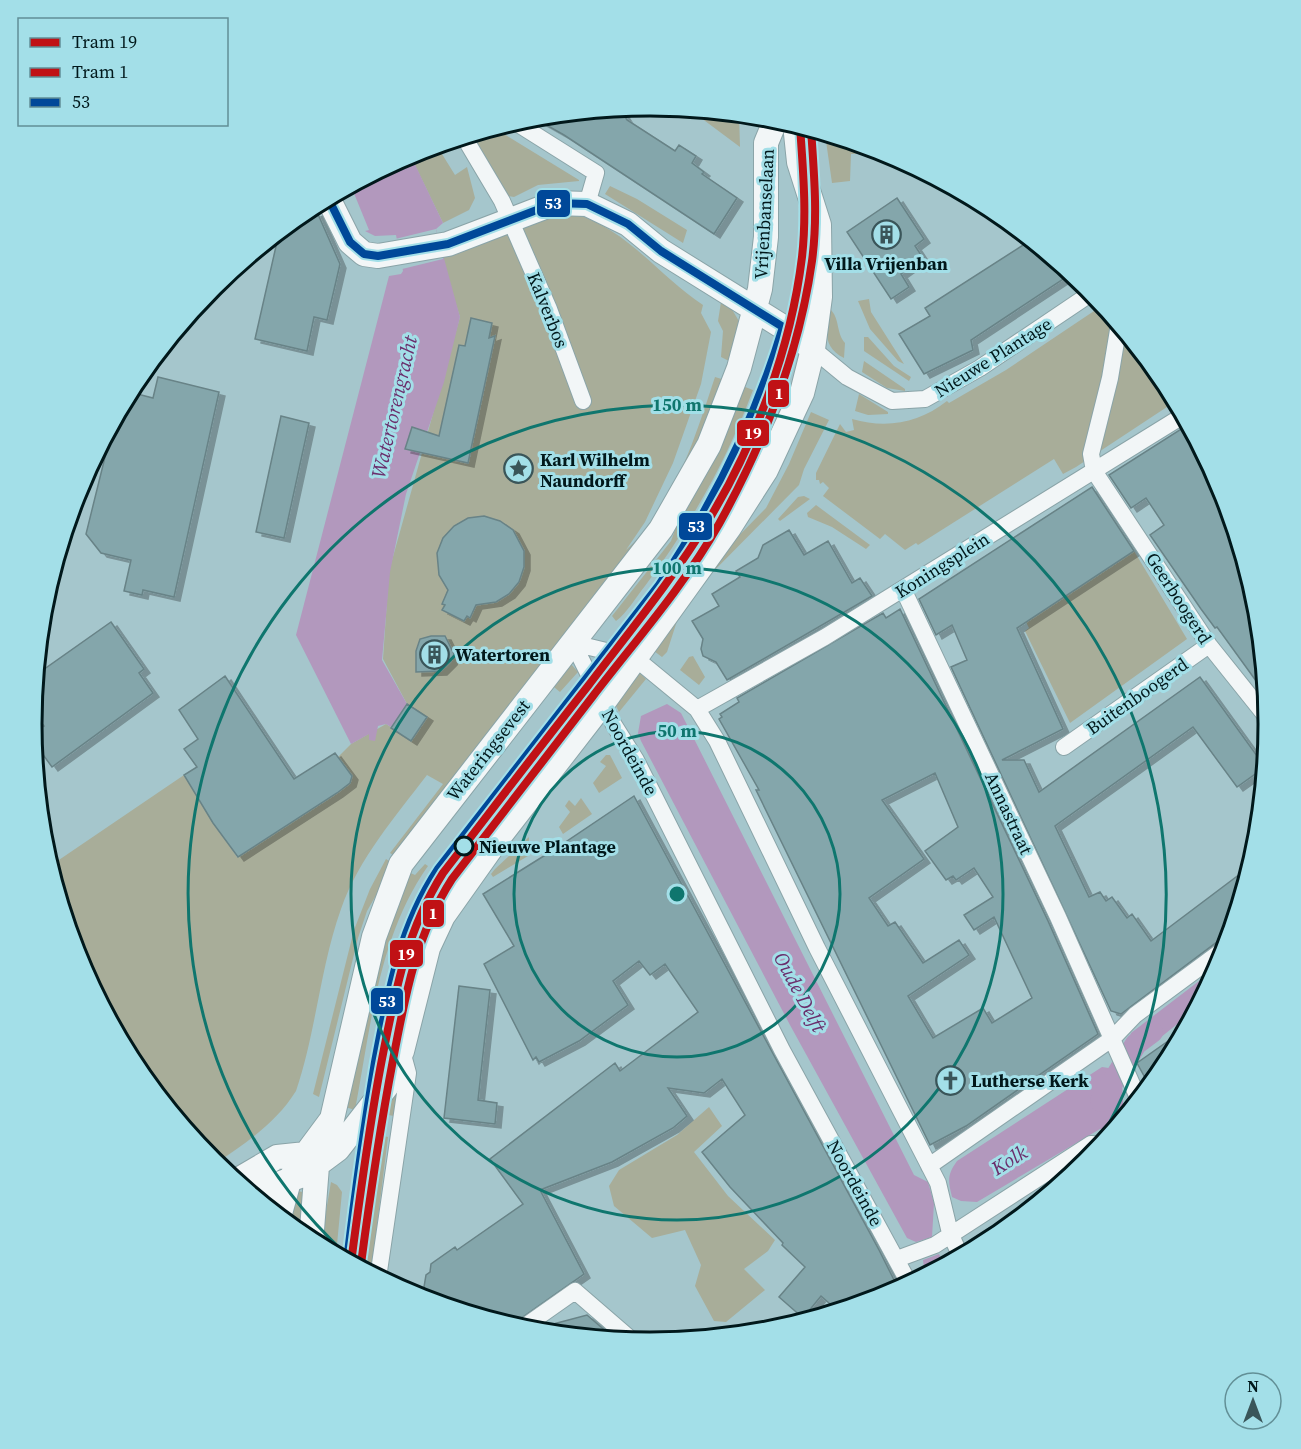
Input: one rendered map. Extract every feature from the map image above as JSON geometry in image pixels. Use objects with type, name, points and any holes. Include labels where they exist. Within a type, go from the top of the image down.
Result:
[{"type":"main road","name":"Vrijenbanselaan","points":[[755,309],[766,237],[766,142],[772,129]]},
{"type":"main road","name":"Vrijenbanselaan","points":[[796,134],[799,162],[819,225],[820,297],[813,349]]},
{"type":"main road","name":"Nieuwe Plantage","points":[[332,207],[343,231],[359,251],[378,256],[448,244],[555,203],[587,204],[628,224],[661,251],[755,309],[813,349]]},
{"type":"main road","name":"Wateringsevest","points":[[281,1208],[289,1181],[311,1160],[332,1119],[374,936],[401,864],[661,529],[696,472],[730,394],[755,309]]},
{"type":"main road","name":"Wateringsevest","points":[[311,1160],[338,1149],[387,1086],[402,1051],[419,975],[428,948],[443,916],[499,837],[603,703],[729,528],[766,470],[802,393],[813,349]]},
{"type":"main road","points":[[243,1177],[277,1157],[311,1160],[312,1230]]},
{"type":"main road","points":[[263,1193],[275,1185],[289,1181]]},
{"type":"street","points":[[526,129],[596,173],[587,204]]},
{"type":"street","points":[[468,144],[502,201],[510,220]]},
{"type":"street","name":"Kalverbos","points":[[510,220],[549,309],[583,401]]},
{"type":"street","name":"Nieuwe Plantage","points":[[813,349],[847,377],[892,401],[925,399],[980,368],[1084,298]]},
{"type":"street","points":[[1094,471],[1091,454],[1110,378],[1117,334]]},
{"type":"street","name":"Koningsplein","points":[[697,709],[825,637],[1177,420]]},
{"type":"street","name":"Geerboogerd","points":[[1094,471],[1209,645],[1259,707]]},
{"type":"street","name":"Annastraat","points":[[903,588],[1113,1038]]},
{"type":"street","points":[[573,643],[635,658],[697,709],[717,741],[817,948],[929,1166],[941,1191],[950,1233],[958,1249]]},
{"type":"street","name":"Noordeinde","points":[[573,643],[603,703],[636,760],[807,1097],[906,1276]]},
{"type":"street","name":"Buitenboogerd","points":[[1064,747],[1209,645]]},
{"type":"street","points":[[929,1166],[1113,1038],[1135,1015],[1213,958]]},
{"type":"street","points":[[1113,1038],[1136,1091]]},
{"type":"street","name":"Wateringsevest","points":[[379,1269],[408,1073],[402,1051]]},
{"type":"street","points":[[897,1260],[927,1248],[1091,1144]]},
{"type":"street","points":[[532,1321],[575,1291],[623,1332]]},
{"type":"green space","points":[[701,118],[739,123],[740,147]]},
{"type":"green space","points":[[504,134],[579,180],[538,185],[514,197],[508,196],[476,142]]},
{"type":"green space","points":[[826,142],[861,154],[851,154],[850,181],[832,183]]},
{"type":"green space","points":[[441,153],[455,175],[467,167],[475,198],[469,210],[443,223],[414,164]]},
{"type":"green space","points":[[610,186],[637,199],[687,230],[683,243],[605,194]]},
{"type":"green space","points":[[575,214],[594,221],[627,242],[703,305],[701,313],[711,332],[701,384],[673,463],[645,522],[626,550],[658,513],[670,492],[691,447],[715,377],[728,381],[675,497],[398,858],[390,853],[443,784],[427,775],[390,822],[368,855],[349,890],[334,931],[309,1046],[296,1091],[270,1123],[223,1158],[168,1095],[124,1029],[88,957],[74,920],[58,861],[184,775],[237,857],[350,783],[351,777],[338,757],[351,744],[386,724],[411,740],[427,717],[407,704],[383,659],[389,571],[460,317],[440,256],[555,215]]},
{"type":"green space","points":[[869,299],[871,312],[904,364],[898,361],[870,329],[858,301]]},
{"type":"green space","points":[[721,302],[730,306],[740,323],[733,363],[721,357],[723,331],[718,321]]},
{"type":"green space","points":[[830,309],[845,343],[844,358],[832,349],[827,337]]},
{"type":"green space","points":[[1097,311],[1108,323],[1133,354],[1168,406],[1076,467],[1063,474],[1054,459],[918,545],[916,543],[905,550],[885,534],[880,539],[823,496],[829,488],[823,482],[820,484],[819,480],[816,480],[816,473],[840,424],[846,432],[854,430],[852,419],[890,424],[914,419],[947,401],[949,403],[1006,370]]},
{"type":"green space","points":[[864,337],[868,337],[894,366],[911,377],[909,381],[864,351]]},
{"type":"green space","points":[[864,361],[905,391],[887,388],[862,372]]},
{"type":"green space","points":[[740,385],[753,390],[706,492],[661,563],[631,605],[616,621],[612,616],[671,541],[685,502]]},
{"type":"green space","points":[[859,394],[888,414],[868,415],[855,411]]},
{"type":"green space","points":[[771,397],[781,401],[746,481],[640,640],[634,634],[675,578],[712,520],[744,460]]},
{"type":"green space","points":[[811,412],[829,420],[804,469],[799,485],[701,584],[677,621],[667,652],[662,657],[650,648],[716,559],[766,508],[789,464]]},
{"type":"green space","points":[[804,496],[810,499],[780,521],[778,519],[798,497]]},
{"type":"green space","points":[[816,505],[870,545],[866,549],[832,527],[808,517],[807,513]]},
{"type":"green space","points":[[1134,551],[1187,639],[1070,723],[1025,631],[1029,628],[1026,622]]},
{"type":"green space","points":[[693,656],[705,677],[699,685],[680,670],[689,657]]},
{"type":"green space","points":[[571,664],[578,672],[560,692],[549,683]]},
{"type":"green space","points":[[635,669],[646,679],[619,712],[613,700]]},
{"type":"green space","points":[[606,755],[610,755],[622,778],[599,793],[593,783],[606,766],[600,762]]},
{"type":"green space","points":[[581,798],[592,814],[563,834],[559,827],[570,812],[565,806],[569,800],[575,806]]},
{"type":"green space","points":[[529,837],[528,856],[493,877],[491,874],[495,869]]},
{"type":"green space","points":[[386,859],[394,864],[367,911],[358,938],[319,1097],[313,1094],[354,930],[370,889]]},
{"type":"green space","points":[[425,864],[428,866],[411,893],[387,952],[372,1015],[355,1110],[342,1106],[376,950],[406,871],[415,875]]},
{"type":"green space","points":[[445,878],[447,879],[442,887],[450,894],[384,1070],[411,947],[431,901]]},
{"type":"green space","points":[[400,1077],[394,1116],[377,1113]]},
{"type":"green space","points":[[709,1107],[722,1126],[694,1152],[728,1196],[775,1240],[768,1251],[744,1269],[765,1290],[726,1322],[714,1321],[695,1286],[701,1265],[685,1230],[652,1238],[614,1206],[609,1186],[619,1170],[677,1135]]},
{"type":"green space","points":[[374,1134],[388,1137],[372,1265],[358,1258]]},
{"type":"green space","points":[[331,1182],[337,1185],[342,1192],[337,1245],[322,1236]]},
{"type":"green space","points":[[296,1191],[303,1192],[300,1221],[289,1213]]},
{"type":"water","name":"Watertorengracht","points":[[415,164],[443,223],[436,229],[460,317],[444,382],[406,494],[390,572],[382,660],[407,704],[391,727],[386,724],[378,726],[375,741],[369,740],[369,734],[351,744],[296,635],[389,276],[401,274],[403,271],[396,235],[375,236],[365,231],[369,230],[354,194]]},
{"type":"water","name":"Oude Delft","points":[[667,704],[681,713],[914,1175],[928,1182],[934,1203],[932,1237],[916,1242],[907,1238],[790,1025],[641,741],[638,733],[641,716]]},
{"type":"water","points":[[1204,978],[1182,1020],[1139,1055],[1127,1050],[1131,1033]]},
{"type":"water","name":"Kolk","points":[[1102,1067],[1115,1069],[1122,1083],[1123,1107],[1105,1129],[1100,1129],[977,1202],[961,1201],[952,1197],[949,1178],[957,1161]]},
{"type":"water","points":[[939,1254],[941,1258],[924,1268],[923,1260]]},
{"type":"pier","points":[[436,229],[443,259],[402,269],[395,239]]},
{"type":"building","points":[[625,117],[675,151],[679,145],[696,156],[692,163],[704,172],[702,174],[737,198],[714,234],[547,125]]},
{"type":"building","name":"Villa Vrijenban","points":[[897,198],[924,239],[915,246],[923,258],[901,274],[909,287],[891,299],[847,232]]},
{"type":"building","points":[[318,215],[340,264],[327,320],[314,317],[307,351],[255,339],[276,245]]},
{"type":"building","points":[[1024,244],[1064,278],[971,340],[973,350],[924,374],[899,334],[930,316],[925,308]]},
{"type":"building","points":[[471,318],[492,323],[489,338],[495,336],[468,463],[405,449],[412,427],[439,436],[459,345],[465,346]]},
{"type":"building","points":[[158,377],[219,392],[174,597],[143,590],[142,595],[124,591],[131,560],[101,553],[86,534],[106,453],[140,395],[153,398]]},
{"type":"building","points":[[281,416],[309,423],[284,538],[256,532]]},
{"type":"building","points":[[1182,429],[1213,492],[1227,529],[1247,606],[1258,683],[1201,609],[1150,535],[1164,525],[1146,498],[1131,508],[1109,475]]},
{"type":"building","points":[[1092,487],[1134,551],[1017,628],[1063,729],[1002,760],[1024,760],[1039,792],[1200,677],[1258,758],[1257,773],[1237,787],[1193,727],[1055,826],[1089,897],[1100,892],[1106,901],[1112,897],[1127,918],[1132,914],[1151,941],[1240,874],[1219,940],[1121,1014],[1111,1011],[951,667],[967,660],[952,625],[936,635],[919,599]]},
{"type":"building","points":[[484,516],[500,521],[513,530],[524,551],[524,567],[519,582],[509,594],[496,602],[476,605],[470,618],[467,616],[464,621],[442,610],[448,590],[439,575],[437,553],[443,538],[454,526],[468,518]]},
{"type":"building","points":[[789,530],[804,555],[828,541],[852,583],[860,578],[872,596],[727,680],[716,662],[703,656],[701,649],[703,639],[692,621],[719,606],[712,594],[740,577],[736,571],[758,558],[763,545]]},
{"type":"building","points":[[900,609],[1048,921],[1098,1034],[966,1126],[930,1145],[756,790],[759,790],[719,719],[722,717],[720,714],[739,702],[737,698],[883,613],[886,618]],"holes":[[[935,773],[958,827],[925,851],[946,880],[953,876],[956,880],[974,868],[993,897],[964,915],[974,930],[994,917],[1032,998],[992,1023],[983,1008],[933,1038],[908,996],[969,955],[959,940],[923,963],[895,922],[888,926],[869,898],[924,859],[882,800]]]},
{"type":"building","points":[[111,622],[144,669],[139,673],[153,693],[52,767],[43,754],[45,669]]},
{"type":"building","name":"Watertoren","points":[[445,636],[454,654],[451,661],[441,671],[416,672],[416,651],[420,639]]},
{"type":"building","points":[[225,676],[294,779],[335,753],[352,776],[350,783],[337,793],[238,857],[213,823],[184,775],[197,767],[184,749],[198,739],[179,710]]},
{"type":"building","points":[[407,704],[427,717],[411,741],[391,728]]},
{"type":"building","points":[[634,796],[895,1282],[831,1305],[821,1296],[808,1312],[799,1314],[779,1297],[805,1267],[730,1187],[702,1152],[745,1115],[722,1079],[704,1093],[668,1088],[687,1116],[673,1128],[612,1162],[540,1190],[584,1274],[521,1318],[455,1301],[424,1289],[431,1264],[455,1247],[457,1250],[523,1204],[490,1159],[615,1063],[620,1071],[698,1012],[665,964],[650,975],[639,961],[613,981],[628,1005],[579,1041],[539,1062],[536,1057],[533,1060],[484,964],[514,946],[483,894]]},
{"type":"building","points":[[459,986],[490,990],[478,1100],[497,1103],[495,1124],[444,1118]]},
{"type":"building","points":[[1171,1039],[1145,1078],[1137,1063]]},
{"type":"building","points":[[587,1315],[606,1332],[571,1328],[551,1324]]},
{"type":"waterway","points":[[1101,1101],[1136,1044],[1152,1032]]},
{"type":"tram line","name":"19","points":[[352,1254],[373,1110],[392,1010],[411,940],[430,895],[443,873],[680,564],[725,491],[755,428],[780,360],[797,291],[802,257],[804,208],[801,135]]},
{"type":"tram line","name":"1","points":[[362,1259],[388,1086],[402,1013],[414,966],[429,922],[452,879],[691,569],[719,524],[765,429],[789,363],[812,261],[815,212],[812,138]]},
{"type":"transit line","name":"53","points":[[332,206],[350,242],[364,254],[378,256],[448,244],[555,203],[587,204],[628,224],[661,251],[783,327]]},
{"type":"transit line","name":"53","points":[[348,1252],[375,1062],[390,987],[404,938],[414,914],[438,869],[659,585],[679,554],[715,492],[746,428],[783,327]]},
{"type":"place","name":"Villa Vrijenban","points":[[886,234]]},
{"type":"place","name":"Karl Wilhelm Naundorff","points":[[519,469]]},
{"type":"place","name":"Watertoren","points":[[434,654]]},
{"type":"place","name":"Nieuwe Plantage","points":[[464,846]]},
{"type":"place","name":"Lutherse Kerk","points":[[950,1080]]}]
